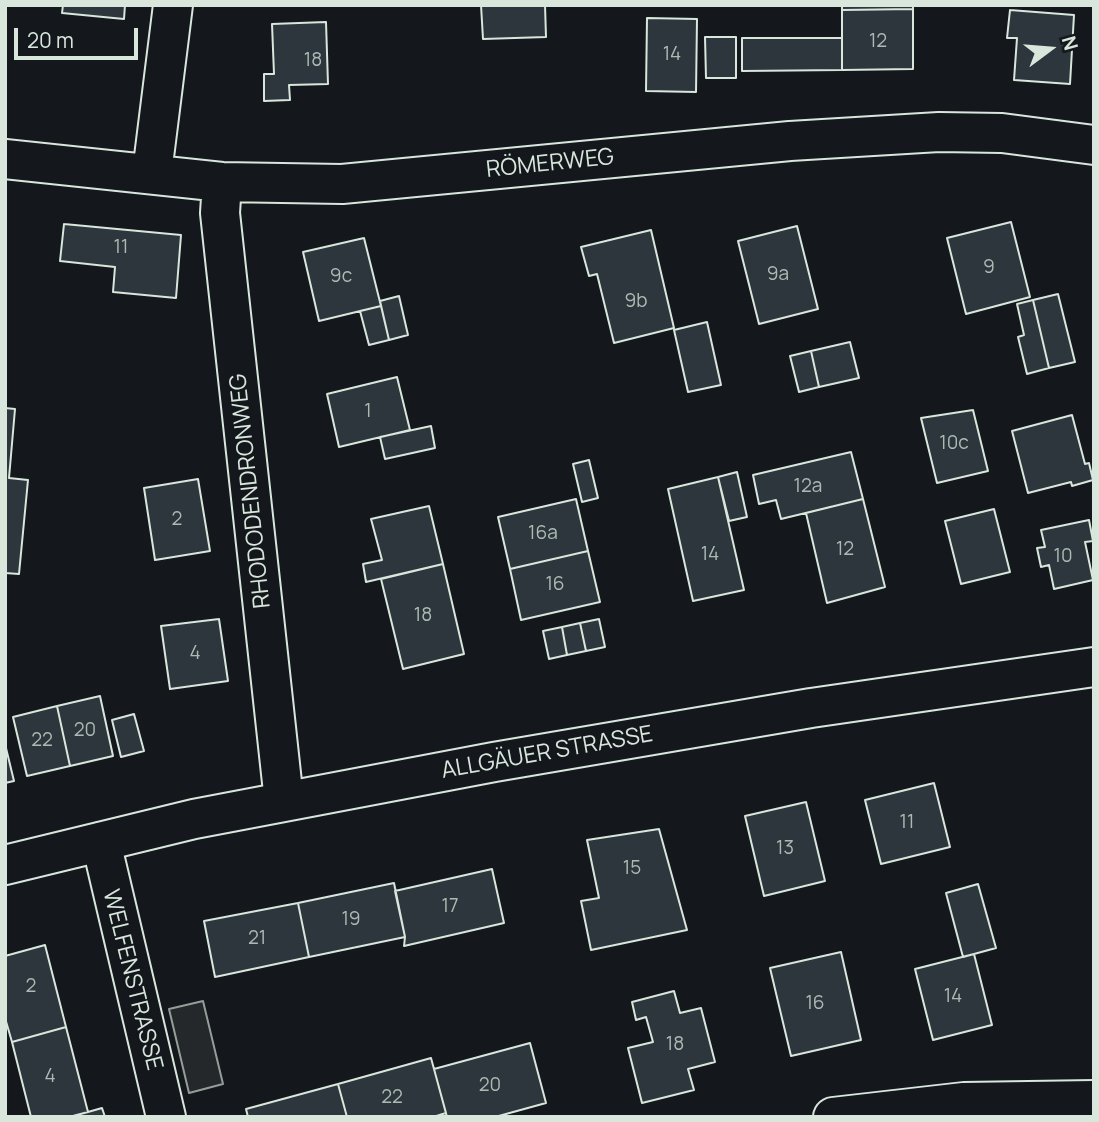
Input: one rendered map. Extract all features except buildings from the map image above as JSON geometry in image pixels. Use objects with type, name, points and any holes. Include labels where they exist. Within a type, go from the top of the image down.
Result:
[{"type":"street","points":[[152,173],[173,5]]},
{"type":"street","name":"RÖMERWEG","points":[[5,159],[222,182],[362,183],[790,141],[939,132],[1002,133],[1094,145]]},
{"type":"street","name":"RHODODENDRONWEG","points":[[222,182],[220,213],[284,801]]},
{"type":"street","name":"ALLGÄUER STRASSE","points":[[5,865],[284,801],[799,709],[1094,667]]},
{"type":"street","name":"WELFENSTRASSE","points":[[101,842],[166,1117]]},
{"type":"street","points":[[833,1117],[964,1102],[1094,1100]]},
{"type":"shaded area","points":[[203,1001],[223,1084],[189,1093],[169,1009]]}]
